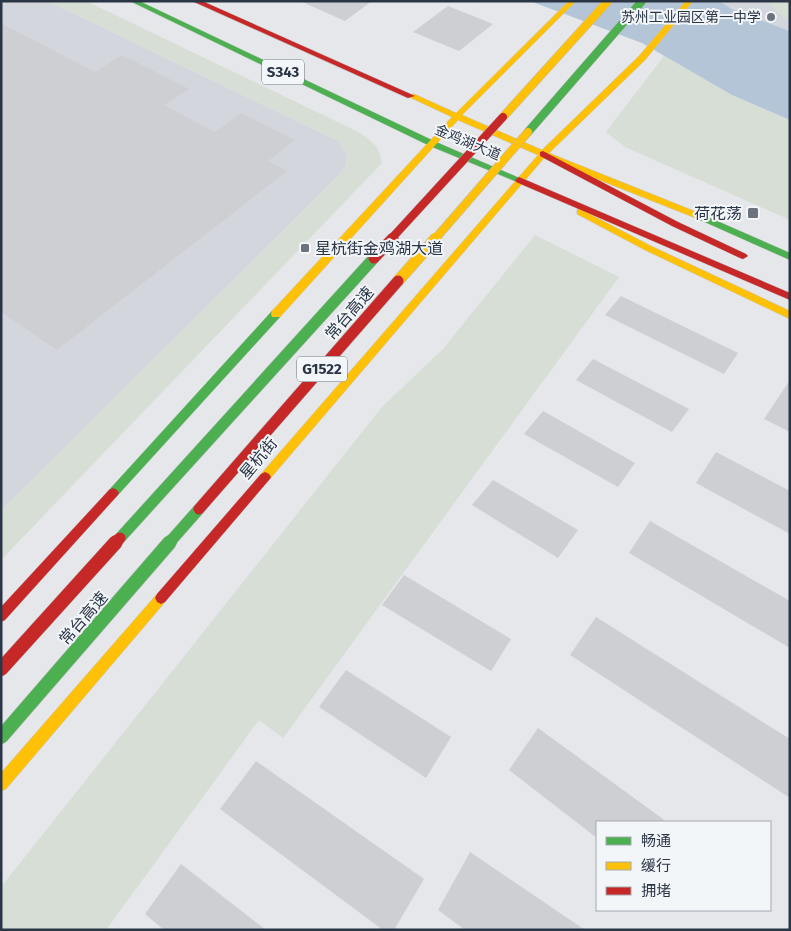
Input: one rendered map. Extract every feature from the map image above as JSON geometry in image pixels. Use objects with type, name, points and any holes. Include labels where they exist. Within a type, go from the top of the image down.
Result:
[{"type":"main road","name":"金鸡湖大道","points":[[133,1],[433,144],[519,180],[648,248],[790,316]]},
{"type":"main road","name":"金鸡湖大道","points":[[195,1],[456,117],[543,154],[672,204],[790,257]]},
{"type":"main road","points":[[1,616],[456,117],[573,1]]},
{"type":"main road","name":"常台高速","points":[[1,669],[608,1]]},
{"type":"main road","name":"常台高速","points":[[1,737],[642,1]]},
{"type":"main road","name":"星杭街","points":[[1,784],[519,180],[543,154],[642,58],[690,1]]},
{"type":"main road","points":[[543,154],[675,224],[754,262]]},
{"type":"main road","points":[[519,180],[790,297]]},
{"type":"shaded area","points":[[1,1],[48,1],[338,141],[347,155],[346,165],[340,174],[1,511]]},
{"type":"shaded area","points":[[48,1],[86,1],[350,128],[371,141],[381,156],[382,163],[1,560],[1,511],[340,174],[346,165],[347,155],[338,141]]},
{"type":"shaded area","name":"苏州工业园区第一中学","points":[[719,1],[790,1],[790,31],[732,9]]},
{"type":"shaded area","points":[[768,1],[790,1],[790,21],[778,13]]},
{"type":"shaded area","points":[[664,56],[732,95],[790,120],[790,220],[625,147],[606,132]]},
{"type":"shaded area","points":[[535,235],[619,277],[283,738],[259,720],[106,930],[1,930],[1,887],[382,407],[443,349]]},
{"type":"water","points":[[530,1],[719,1],[732,9],[790,31],[790,120],[732,95],[642,43]]},
{"type":"building","points":[[300,1],[372,1],[345,21]]},
{"type":"building","points":[[448,6],[493,24],[459,51],[413,32]]},
{"type":"building","points":[[1,23],[95,72],[122,55],[189,89],[164,105],[215,132],[241,113],[295,140],[268,161],[287,171],[57,350],[1,312]]},
{"type":"building","points":[[621,296],[738,353],[724,374],[605,315]]},
{"type":"building","points":[[593,359],[689,409],[672,432],[576,380]]},
{"type":"building","points":[[790,380],[790,432],[764,419]]},
{"type":"building","points":[[543,411],[635,463],[618,487],[524,434]]},
{"type":"building","points":[[716,452],[790,491],[790,534],[696,483]]},
{"type":"building","points":[[493,480],[578,530],[558,558],[472,505]]},
{"type":"building","points":[[650,521],[790,601],[790,648],[629,553]]},
{"type":"building","points":[[404,575],[511,639],[491,671],[382,605]]},
{"type":"building","points":[[596,617],[790,739],[790,798],[570,655]]},
{"type":"building","points":[[346,670],[451,737],[426,778],[319,707]]},
{"type":"building","points":[[538,728],[666,821],[596,821],[596,837],[509,770]]},
{"type":"building","points":[[256,761],[424,879],[394,930],[383,930],[220,809]]},
{"type":"building","points":[[470,852],[585,930],[465,930],[438,910]]},
{"type":"building","points":[[181,864],[266,930],[164,930],[145,914]]},
{"type":"traffic: fast","points":[[133,1],[433,144],[520,180]]},
{"type":"traffic: fast","points":[[528,132],[642,1]]},
{"type":"traffic: fast","points":[[701,217],[790,257]]},
{"type":"traffic: fast","points":[[120,538],[374,258]]},
{"type":"traffic: fast","points":[[113,493],[276,314]]},
{"type":"traffic: fast","points":[[1,737],[199,509]]},
{"type":"traffic: slow","points":[[456,117],[573,1]]},
{"type":"traffic: slow","points":[[503,117],[608,1]]},
{"type":"traffic: slow","points":[[543,154],[642,58],[690,1]]},
{"type":"traffic: slow","points":[[411,96],[543,154],[701,217]]},
{"type":"traffic: slow","points":[[276,314],[456,117]]},
{"type":"traffic: slow","points":[[398,281],[528,132]]},
{"type":"traffic: slow","points":[[265,477],[543,154]]},
{"type":"traffic: slow","points":[[580,212],[648,248],[790,315]]},
{"type":"traffic: slow","points":[[1,784],[161,598]]},
{"type":"traffic: jam","points":[[195,1],[411,96]]},
{"type":"traffic: jam","points":[[374,258],[503,117]]},
{"type":"traffic: jam","points":[[543,154],[675,224],[743,256]]},
{"type":"traffic: jam","points":[[519,180],[790,297]]},
{"type":"traffic: jam","points":[[199,509],[398,281]]},
{"type":"traffic: jam","points":[[161,598],[265,477]]},
{"type":"traffic: jam","points":[[1,616],[113,493]]},
{"type":"traffic: jam","points":[[1,669],[120,538]]},
{"type":"place","name":"苏州工业园区第一中学","points":[[771,17]]},
{"type":"place","name":"荷花荡","points":[[753,213]]},
{"type":"place","name":"星杭街金鸡湖大道","points":[[305,248]]}]
